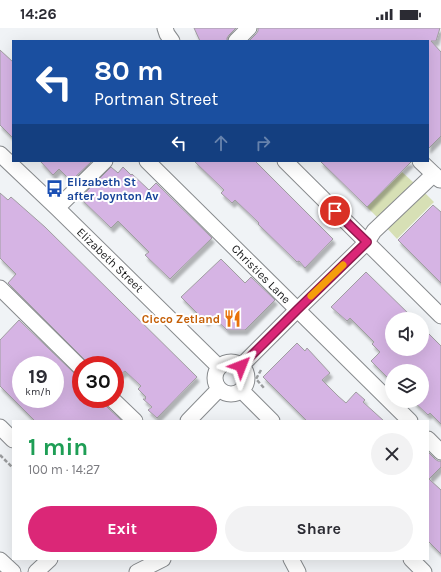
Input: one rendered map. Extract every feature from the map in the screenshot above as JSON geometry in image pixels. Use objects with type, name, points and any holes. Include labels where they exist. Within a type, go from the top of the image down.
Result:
[{"type":"street","points":[[165,28],[171,40]]},
{"type":"street","points":[[237,40],[249,28]]},
{"type":"street","name":"Elizabeth Street","points":[[0,154],[57,208],[219,368]]},
{"type":"street","points":[[57,208],[104,162]]},
{"type":"street","name":"Christies Lane","points":[[149,162],[409,420]]},
{"type":"street","points":[[286,162],[441,316]]},
{"type":"street","points":[[241,366],[367,242],[374,231],[437,177],[421,162]]},
{"type":"street","points":[[0,288],[72,359]]},
{"type":"street","points":[[228,363],[237,363],[241,366],[247,378],[244,387],[232,394],[223,392],[219,389],[215,380],[219,368],[223,364],[228,363]]},
{"type":"street","points":[[189,420],[219,389]]},
{"type":"street","points":[[241,390],[271,420]]},
{"type":"street","points":[[121,408],[134,420]]},
{"type":"street","points":[[0,427],[12,439]]},
{"type":"street","points":[[429,440],[441,452]]},
{"type":"street","points":[[0,560],[13,572]]},
{"type":"street","points":[[36,572],[49,560]]},
{"type":"street","points":[[137,572],[161,560]]},
{"type":"street","points":[[292,560],[298,572]]},
{"type":"street","points":[[412,560],[424,572]]},
{"type":"path","points":[[261,370],[256,379],[264,388]]},
{"type":"path","points":[[0,455],[12,467]]},
{"type":"green space","points":[[402,172],[414,183],[378,218],[367,207]]},
{"type":"green space","points":[[422,190],[434,202],[397,239],[386,227]]},
{"type":"building","points":[[194,28],[236,28],[229,35],[227,40],[200,40]]},
{"type":"building","points":[[258,28],[440,28],[436,41],[431,41],[441,52],[441,136],[429,148],[429,40],[250,40],[258,31]]},
{"type":"building","points":[[0,50],[12,61],[12,137],[0,125]]},
{"type":"building","points":[[41,162],[91,162],[71,181],[59,169],[53,175]]},
{"type":"building","points":[[195,162],[256,162],[333,239],[305,268],[299,261],[297,262],[235,200],[232,203],[221,193],[224,190]]},
{"type":"building","points":[[321,162],[411,162],[367,207]]},
{"type":"building","points":[[111,167],[118,173],[123,167],[149,190],[156,183],[212,238],[170,279],[145,255],[149,252],[118,221],[111,228],[80,198]]},
{"type":"building","points":[[0,193],[8,200],[11,197],[45,227],[197,377],[157,418],[148,410],[152,407],[143,399],[146,399],[146,397],[138,389],[141,386],[125,371],[124,372],[124,356],[81,356],[8,283],[16,274],[0,258]]},
{"type":"building","points":[[433,205],[441,212],[441,283],[398,240]]},
{"type":"building","points":[[221,259],[245,283],[251,277],[275,300],[245,330],[227,330],[212,316],[206,322],[181,297]]},
{"type":"building","points":[[366,272],[407,312],[385,312],[385,356],[429,356],[429,334],[441,346],[441,424],[430,413],[428,415],[420,408],[429,408],[429,364],[385,364],[385,375],[371,361],[380,352],[372,344],[374,342],[350,318],[347,321],[331,307]]},
{"type":"building","points":[[19,320],[56,356],[12,356],[12,398],[0,386],[0,340]]},
{"type":"building","points":[[297,343],[305,351],[307,348],[330,373],[322,380],[338,396],[346,403],[356,392],[365,400],[363,402],[383,420],[306,420],[263,377]]},
{"type":"building","points":[[64,363],[72,371],[72,408],[108,408],[121,420],[34,420],[22,408],[64,408]]},
{"type":"building","points":[[429,453],[438,461],[441,461],[441,467],[429,479]]},
{"type":"building","points":[[429,479],[441,490],[441,554],[429,542]]},
{"type":"slow traffic","points":[[311,296],[343,265]]},
{"type":"place","name":"Elizabeth St after Joynton Av","points":[[54,189]]},
{"type":"place","name":"Cicco Zetland","points":[[233,319]]},
{"type":"route","points":[[241,366],[367,242],[335,211]]}]
